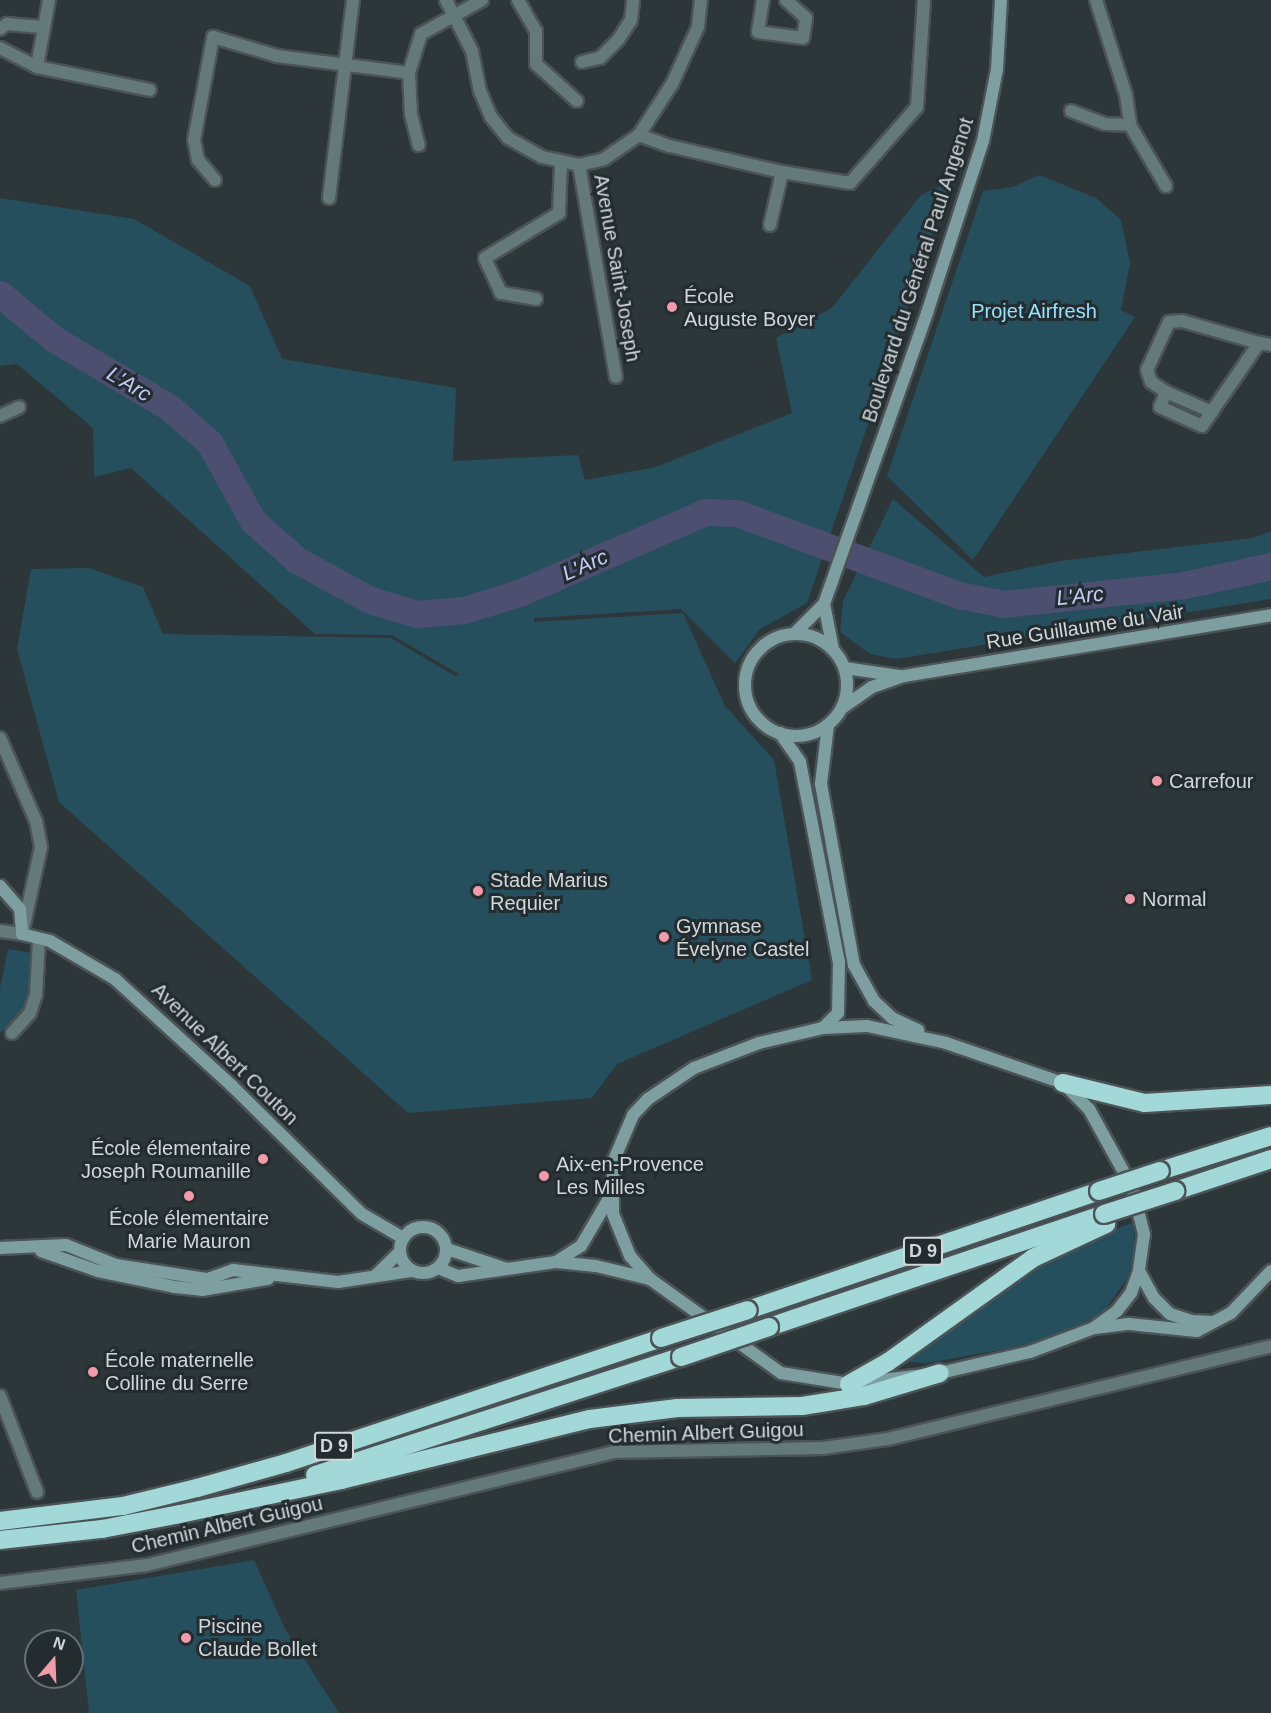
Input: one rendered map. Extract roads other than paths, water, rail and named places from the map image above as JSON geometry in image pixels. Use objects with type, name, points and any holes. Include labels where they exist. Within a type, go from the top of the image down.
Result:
[{"type":"highway","points":[[1063,1083],[1145,1103],[1271,1095]]},
{"type":"highway","name":"D 9","points":[[0,1521],[123,1506],[286,1463],[1099,1191],[1271,1137]]},
{"type":"highway","name":"D 9","points":[[0,1540],[102,1529],[234,1502],[1106,1218],[1175,1191],[1271,1159]]},
{"type":"highway","points":[[849,1384],[888,1362],[1033,1258],[1106,1218]]},
{"type":"highway","points":[[234,1502],[341,1480],[590,1419],[677,1408],[802,1406],[864,1396],[940,1373]]},
{"type":"main road","name":"Boulevard du Général Paul Angenot","points":[[825,599],[869,478],[983,141],[997,69],[1001,0]]},
{"type":"main road","points":[[794,634],[825,599]]},
{"type":"main road","points":[[780,733],[813,733],[828,725],[842,708],[847,695],[845,668],[833,649],[825,599]]},
{"type":"main road","name":"Rue Guillaume du Vair","points":[[842,708],[872,687],[904,676],[1271,615]]},
{"type":"main road","points":[[823,1028],[838,1013],[839,962],[800,762],[780,733],[754,714],[745,682],[754,656],[763,646],[777,638],[794,634],[815,638],[833,649]]},
{"type":"main road","name":"Rue Guillaume du Vair","points":[[845,668],[904,676]]},
{"type":"main road","points":[[828,725],[821,784],[854,965],[874,1001],[891,1018],[946,1043],[1063,1083],[1089,1108],[1107,1135],[1132,1187],[1144,1234],[1139,1271],[1131,1293],[1117,1311],[1094,1328]]},
{"type":"main road","points":[[0,886],[20,909],[22,934]]},
{"type":"main road","name":"Avenue Albert Couton","points":[[22,934],[39,939],[115,979],[232,1086],[362,1214],[403,1238]]},
{"type":"main road","points":[[946,1043],[867,1026],[823,1028],[759,1043],[694,1068],[648,1099],[622,1136],[613,1162],[611,1195],[618,1234],[650,1279],[775,1370],[798,1379],[849,1384],[940,1373],[1030,1352],[1094,1328],[1129,1324],[1197,1331],[1231,1313],[1271,1271]]},
{"type":"main road","points":[[556,1262],[581,1246],[611,1195]]},
{"type":"main road","points":[[372,1278],[400,1252],[403,1238],[418,1227],[430,1227],[442,1235],[447,1249],[438,1269]]},
{"type":"main road","points":[[0,1248],[55,1253],[98,1272],[175,1287],[226,1287],[240,1281],[276,1277],[338,1282],[412,1270],[425,1273],[438,1269],[458,1276],[556,1262],[596,1266],[650,1279]]},
{"type":"main road","points":[[447,1249],[511,1270]]},
{"type":"main road","points":[[400,1252],[412,1270]]},
{"type":"main road","points":[[1139,1271],[1154,1298],[1170,1314],[1191,1321],[1216,1322]]},
{"type":"street","points":[[37,67],[49,0]]},
{"type":"street","points":[[329,198],[353,0]]},
{"type":"street","name":"Avenue Saint-Joseph","points":[[446,0],[457,17],[472,51],[480,91],[491,117],[508,138],[561,164],[579,165],[604,159],[639,135],[672,84],[698,27],[701,0]]},
{"type":"street","points":[[419,145],[411,114],[409,73],[421,34],[457,17],[482,0]]},
{"type":"street","points":[[518,0],[536,31],[536,64],[577,101]]},
{"type":"street","points":[[582,62],[600,57],[618,40],[631,20],[633,0]]},
{"type":"street","points":[[763,0],[758,32],[803,38],[806,18],[786,0]]},
{"type":"street","points":[[639,135],[670,146],[782,172],[850,183],[917,107],[924,0]]},
{"type":"street","points":[[1096,0],[1126,95],[1130,125],[1166,186]]},
{"type":"street","points":[[0,29],[7,24],[44,27]]},
{"type":"street","points":[[215,180],[198,160],[194,141],[213,37],[277,56],[346,63],[409,73]]},
{"type":"street","points":[[0,48],[37,67],[150,90]]},
{"type":"street","points":[[1071,111],[1105,124],[1130,125]]},
{"type":"street","points":[[536,299],[501,293],[485,258],[559,213],[561,164]]},
{"type":"street","name":"Avenue Saint-Joseph","points":[[579,165],[616,377]]},
{"type":"street","points":[[770,225],[782,172]]},
{"type":"street","points":[[1182,321],[1265,344],[1202,426],[1160,407],[1166,392],[1151,382],[1147,370],[1169,322],[1182,321]]},
{"type":"street","points":[[0,416],[19,407]]},
{"type":"street","points":[[0,738],[36,821],[41,847],[22,934]]},
{"type":"street","name":"Avenue Albert Couton","points":[[0,931],[22,934]]},
{"type":"street","points":[[12,1034],[30,1013],[36,995],[39,939]]},
{"type":"street","name":"Chemin Albert Guigou","points":[[0,1583],[147,1565],[614,1452],[801,1449],[888,1439],[1271,1346]]},
{"type":"street","points":[[0,1396],[38,1492]]},
{"type":"waterway","name":"L'Arc","points":[[0,294],[54,339],[170,408],[209,442],[253,521],[297,560],[370,600],[417,614],[464,610],[519,593],[705,512],[737,513],[959,595],[1004,604],[1184,585],[1271,566]]},
{"type":"place","name":"École Auguste Boyer","points":[[672,307]]},
{"type":"place","name":"Carrefour","points":[[1157,781]]},
{"type":"place","name":"Stade Marius Requier","points":[[478,891]]},
{"type":"place","name":"Normal","points":[[1130,899]]},
{"type":"place","name":"Gymnase Évelyne Castel","points":[[664,937]]},
{"type":"place","name":"École élementaire Joseph Roumanille","points":[[263,1159]]},
{"type":"place","name":"Aix-en-Provence Les Milles","points":[[544,1176]]},
{"type":"place","name":"École élementaire Marie Mauron","points":[[189,1196]]},
{"type":"place","name":"École maternelle Colline du Serre","points":[[93,1372]]},
{"type":"place","name":"Piscine Claude Bollet","points":[[186,1638]]},
{"type":"park label","name":"Projet Airfresh","points":[[1034,311]]}]
